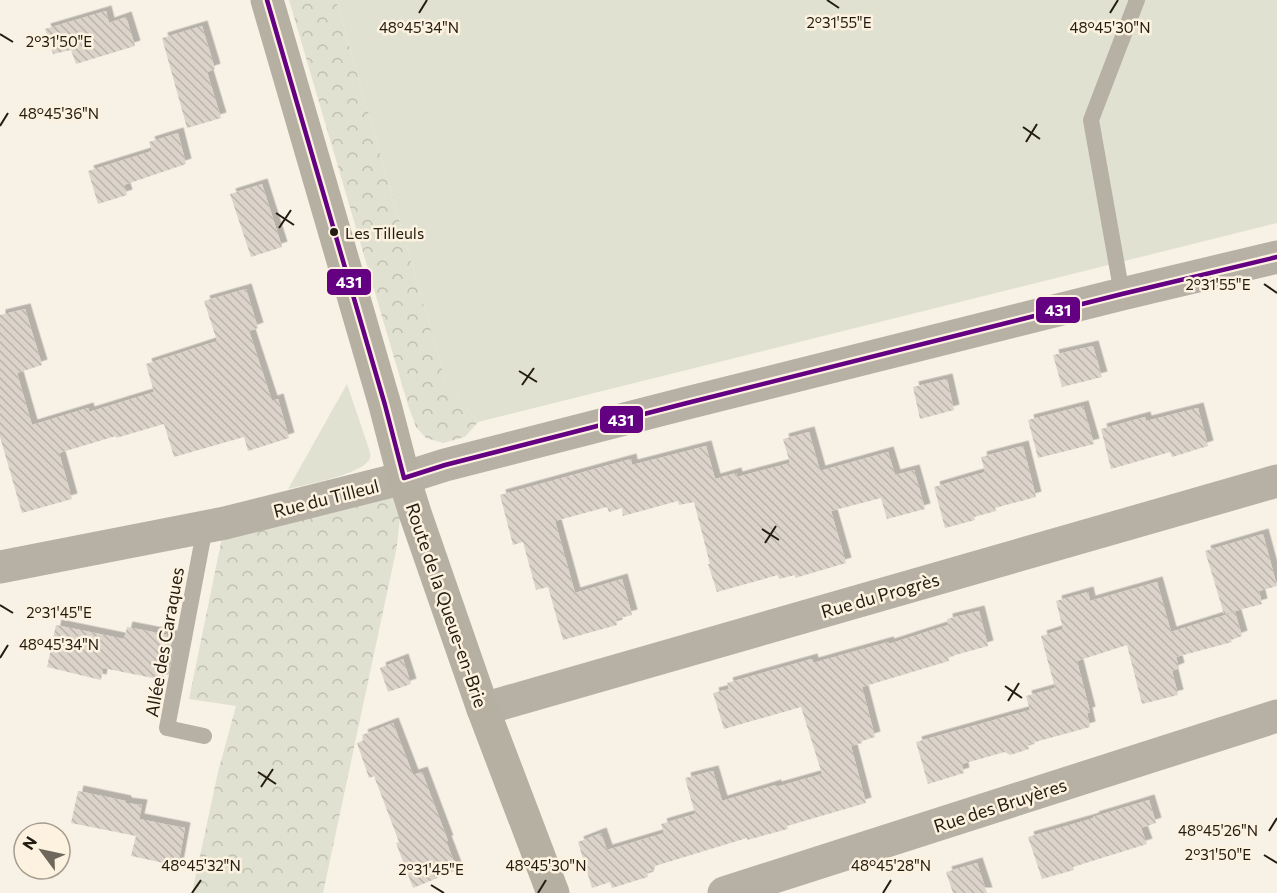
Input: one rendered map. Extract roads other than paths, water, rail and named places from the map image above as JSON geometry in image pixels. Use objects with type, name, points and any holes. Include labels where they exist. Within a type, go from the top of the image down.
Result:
[{"type":"main road","name":"Route de la Queue-en-Brie","points":[[267,0],[385,405],[404,478],[483,709],[553,893]]},
{"type":"street","name":"Rue du Tilleul","points":[[0,567],[225,523],[699,400],[1277,257]]},
{"type":"street","name":"Rue du Progrès","points":[[483,709],[1277,481]]},
{"type":"street","name":"Rue des Bruyères","points":[[724,893],[1277,716]]},
{"type":"lane","points":[[1122,294],[1091,120],[1137,0]]},
{"type":"lane","name":"Allée des Caraques","points":[[204,736],[167,728],[205,527]]},
{"type":"place","name":"Les Tilleuls","points":[[334,232]]}]
